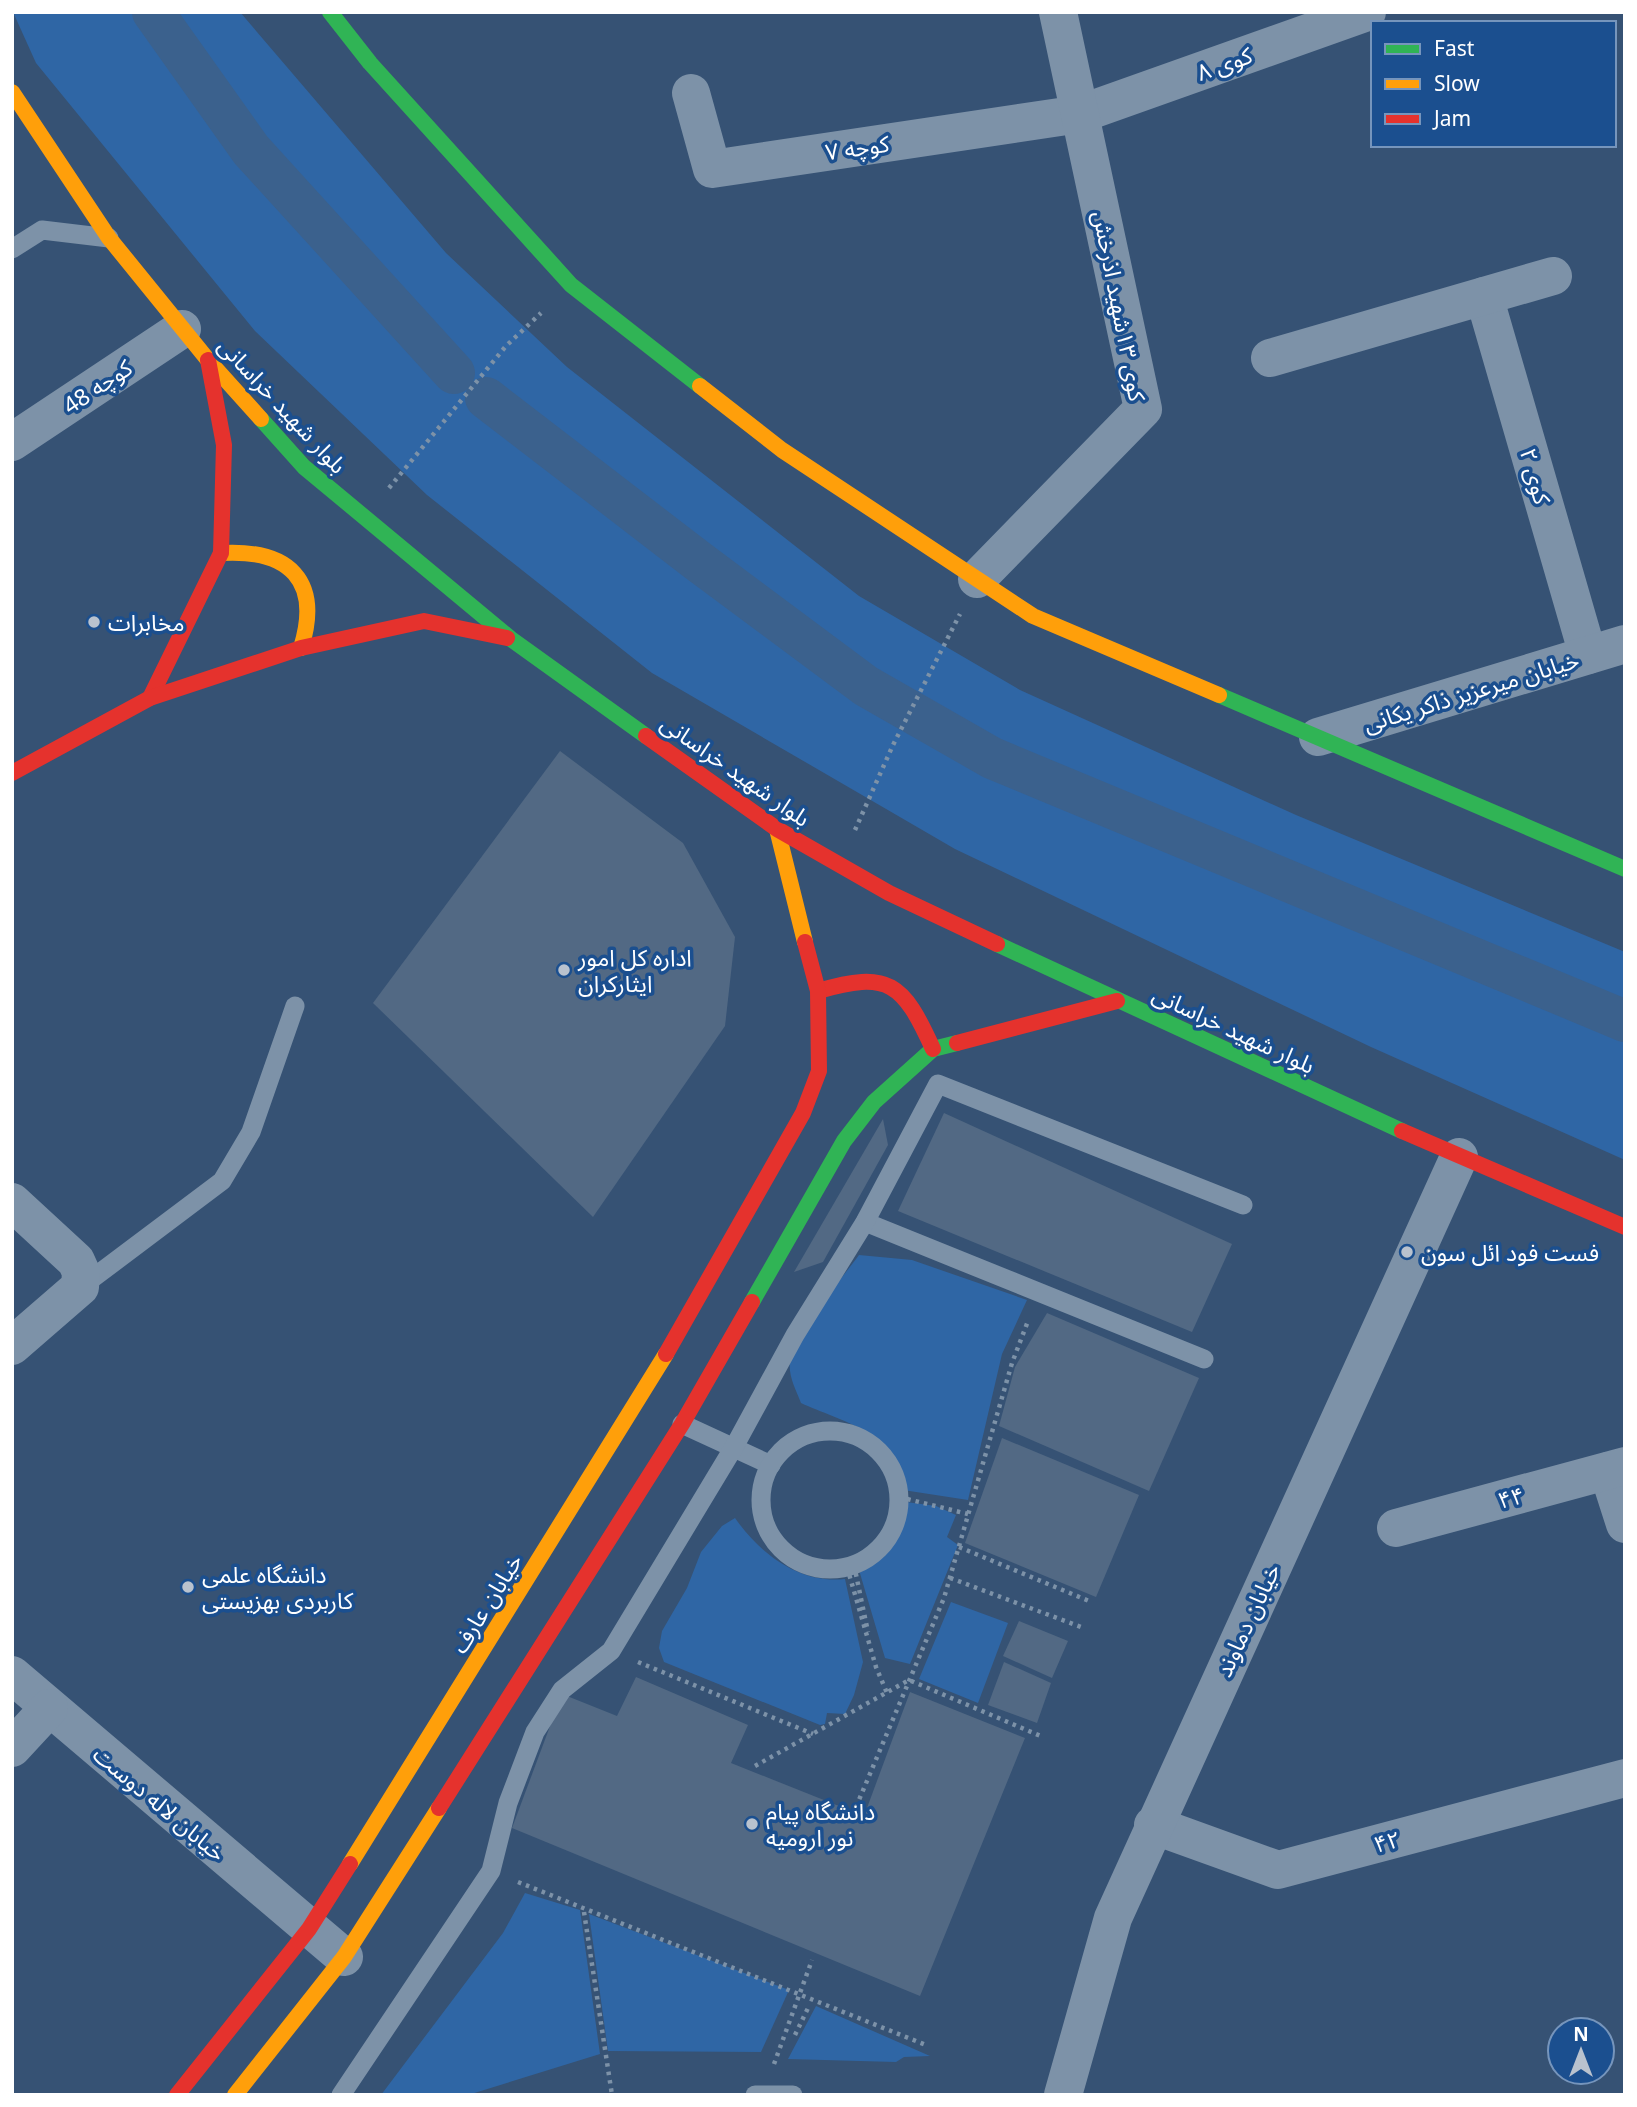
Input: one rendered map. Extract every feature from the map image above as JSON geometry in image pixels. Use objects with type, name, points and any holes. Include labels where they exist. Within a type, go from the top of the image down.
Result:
[{"type":"main road","points":[[330,12],[370,63],[571,285],[782,450],[1033,616],[1625,869]]},
{"type":"main road","name":"بلوار شهید خراسانی","points":[[12,92],[108,238],[208,360],[304,467],[512,639],[777,830],[889,893],[1117,1001],[1459,1157],[1625,1227]]},
{"type":"main road","points":[[150,698],[221,553],[224,445],[208,360]]},
{"type":"main road","points":[[221,553],[249,551],[266,554],[294,570],[308,602],[310,621],[301,648]]},
{"type":"main road","points":[[12,773],[150,698],[301,648],[424,621],[512,639]]},
{"type":"main road","name":"خیابان عارف","points":[[177,2095],[309,1929],[640,1399],[803,1113],[819,1071],[818,992],[777,830]]},
{"type":"main road","points":[[818,992],[868,979],[892,988],[908,1002],[933,1049]]},
{"type":"main road","points":[[235,2095],[344,1957],[682,1424],[844,1141],[874,1102],[933,1049],[1117,1001]]},
{"type":"street","name":"کوی ۱۳شهید اذرخش","points":[[977,579],[1143,409],[1058,12]]},
{"type":"street","name":"کوی ۸","points":[[1080,114],[1367,12]]},
{"type":"street","name":"کوچه ۷","points":[[691,93],[712,169],[1080,114]]},
{"type":"street","points":[[1270,358],[1553,276]]},
{"type":"street","name":"کوی ۲","points":[[1484,296],[1588,655]]},
{"type":"street","name":"کوچه 48","points":[[12,442],[182,329]]},
{"type":"street","name":"خیابان میرعزیز ذاکر یکانی","points":[[1318,737],[1625,644]]},
{"type":"street","name":"خیابان دماوند","points":[[1063,2095],[1113,1918],[1459,1157]]},
{"type":"street","points":[[12,1202],[76,1261],[81,1272],[80,1287],[12,1346]]},
{"type":"street","points":[[1617,1469],[1625,1524]]},
{"type":"street","name":"۴۴","points":[[1396,1528],[1617,1469]]},
{"type":"street","name":"خیابان لاله دوست","points":[[12,1675],[344,1957]]},
{"type":"street","points":[[12,1748],[49,1708]]},
{"type":"street","name":"۴۲","points":[[1153,1825],[1278,1870],[1625,1778]]},
{"type":"lane","points":[[12,249],[42,230],[108,238]]},
{"type":"lane","points":[[80,1287],[222,1181],[251,1132],[295,1006]]},
{"type":"lane","points":[[341,2095],[491,1871],[508,1803],[535,1732],[562,1690],[611,1651],[734,1447],[795,1335],[865,1222],[939,1084],[1243,1205]]},
{"type":"lane","points":[[865,1222],[1204,1359]]},
{"type":"lane","points":[[682,1424],[771,1465]]},
{"type":"lane","points":[[821,1432],[844,1432],[865,1440],[883,1455],[895,1475],[899,1497],[897,1520],[887,1540],[871,1557],[851,1566],[828,1570],[805,1566],[785,1554],[771,1536],[762,1515],[761,1492],[771,1465],[780,1452],[799,1438],[821,1432]]},
{"type":"lane","points":[[755,2095],[793,2095]]},
{"type":"path","points":[[364,519],[506,346],[571,285]]},
{"type":"path","points":[[839,866],[893,745],[937,663],[977,579]]},
{"type":"path","points":[[856,1807],[950,1578],[1012,1363],[1038,1294]]},
{"type":"path","points":[[899,1497],[968,1514]]},
{"type":"path","points":[[959,1547],[1089,1601]]},
{"type":"path","points":[[851,1566],[876,1667],[887,1692]]},
{"type":"path","points":[[950,1578],[1081,1627]]},
{"type":"path","points":[[611,1651],[813,1734]]},
{"type":"path","points":[[755,1766],[909,1680]]},
{"type":"path","points":[[909,1680],[1043,1737]]},
{"type":"path","points":[[491,1871],[926,2045]]},
{"type":"path","points":[[604,2050],[584,1912],[612,2095]]},
{"type":"path","points":[[762,2094],[812,1960]]},
{"type":"path","points":[[794,2035],[810,2006]]},
{"type":"shaded area","points":[[13,12],[240,12],[446,253],[567,367],[859,596],[1020,690],[1296,815],[1625,952],[1625,1160],[1371,1047],[955,849],[652,673],[427,495],[255,331],[36,63]]},
{"type":"shaded area","points":[[859,1255],[912,1260],[1027,1300],[1002,1354],[968,1500],[903,1490],[901,1471],[894,1456],[882,1443],[851,1424],[801,1403],[790,1372],[793,1350],[820,1307]]},
{"type":"shaded area","points":[[906,1502],[936,1506],[956,1515],[947,1537],[958,1545],[910,1664],[885,1658],[859,1570],[877,1560],[892,1543]]},
{"type":"shaded area","points":[[735,1518],[756,1543],[782,1564],[812,1577],[845,1579],[863,1662],[854,1695],[845,1714],[827,1713],[825,1724],[820,1725],[664,1662],[659,1648],[662,1631],[687,1588],[701,1552],[722,1526]]},
{"type":"shaded area","points":[[951,1602],[1008,1623],[978,1703],[919,1679]]},
{"type":"shaded area","points":[[525,1893],[580,1910],[600,2054],[468,2095],[381,2095],[503,1933]]},
{"type":"shaded area","points":[[589,1914],[789,1990],[761,2052],[608,2051]]},
{"type":"shaded area","points":[[816,2006],[930,2056],[904,2057],[896,2062],[788,2059]]},
{"type":"building","name":"اداره کل امور ایثارکران","points":[[560,751],[683,843],[735,937],[725,1026],[593,1217],[373,1003]]},
{"type":"building","points":[[944,1113],[1232,1244],[1192,1332],[898,1211]]},
{"type":"building","points":[[883,1119],[888,1145],[823,1262],[794,1272]]},
{"type":"building","points":[[1047,1313],[1199,1378],[1149,1491],[999,1426],[1015,1367]]},
{"type":"building","points":[[1002,1438],[1139,1495],[1096,1597],[965,1543]]},
{"type":"building","points":[[1019,1621],[1068,1641],[1052,1678],[1003,1656]]},
{"type":"building","points":[[1004,1662],[1051,1683],[1037,1723],[988,1705]]},
{"type":"building","points":[[636,1677],[748,1725],[731,1763],[864,1816],[910,1692],[1025,1738],[920,1996],[512,1828],[562,1694],[617,1716]]},
{"type":"waterway","points":[[153,12],[251,150],[454,373]]},
{"type":"waterway","points":[[486,398],[866,686],[992,758],[1625,1021]]},
{"type":"traffic: fast","points":[[330,12],[370,63],[571,285],[700,386]]},
{"type":"traffic: fast","points":[[261,419],[304,467],[511,639],[646,736]]},
{"type":"traffic: fast","points":[[1219,695],[1625,869]]},
{"type":"traffic: fast","points":[[997,944],[1402,1131]]},
{"type":"traffic: fast","points":[[752,1302],[844,1141],[874,1102],[933,1049],[957,1043]]},
{"type":"traffic: slow","points":[[12,92],[109,238],[208,360],[261,419]]},
{"type":"traffic: slow","points":[[700,386],[782,450],[1033,616],[1219,695]]},
{"type":"traffic: slow","points":[[221,553],[245,553],[265,557],[282,563],[294,574],[303,587],[307,604],[301,648]]},
{"type":"traffic: slow","points":[[777,829],[805,942]]},
{"type":"traffic: slow","points":[[350,1864],[666,1354]]},
{"type":"traffic: slow","points":[[235,2095],[344,1957],[439,1808]]},
{"type":"traffic: jam","points":[[150,698],[221,553],[224,445],[208,360]]},
{"type":"traffic: jam","points":[[12,773],[150,698],[301,648],[424,621],[507,638]]},
{"type":"traffic: jam","points":[[646,736],[777,829],[889,893],[997,944]]},
{"type":"traffic: jam","points":[[666,1354],[803,1113],[819,1071],[818,991],[805,942]]},
{"type":"traffic: jam","points":[[818,991],[862,982],[891,987],[912,1009],[933,1049]]},
{"type":"traffic: jam","points":[[957,1043],[1117,1001]]},
{"type":"traffic: jam","points":[[1402,1131],[1625,1227]]},
{"type":"traffic: jam","points":[[439,1808],[682,1424],[752,1302]]},
{"type":"traffic: jam","points":[[177,2095],[309,1929],[350,1864]]},
{"type":"place","name":"مخابرات","points":[[94,622]]},
{"type":"place","name":"اداره کل امور ایثارکران","points":[[564,970]]},
{"type":"place","name":"فست فود ائل سون","points":[[1407,1252]]},
{"type":"place","name":"دانشگاه علمی کاربردی بهزیستی","points":[[188,1587]]},
{"type":"place","name":"دانشگاه پیام نور ارومیه","points":[[752,1824]]}]
